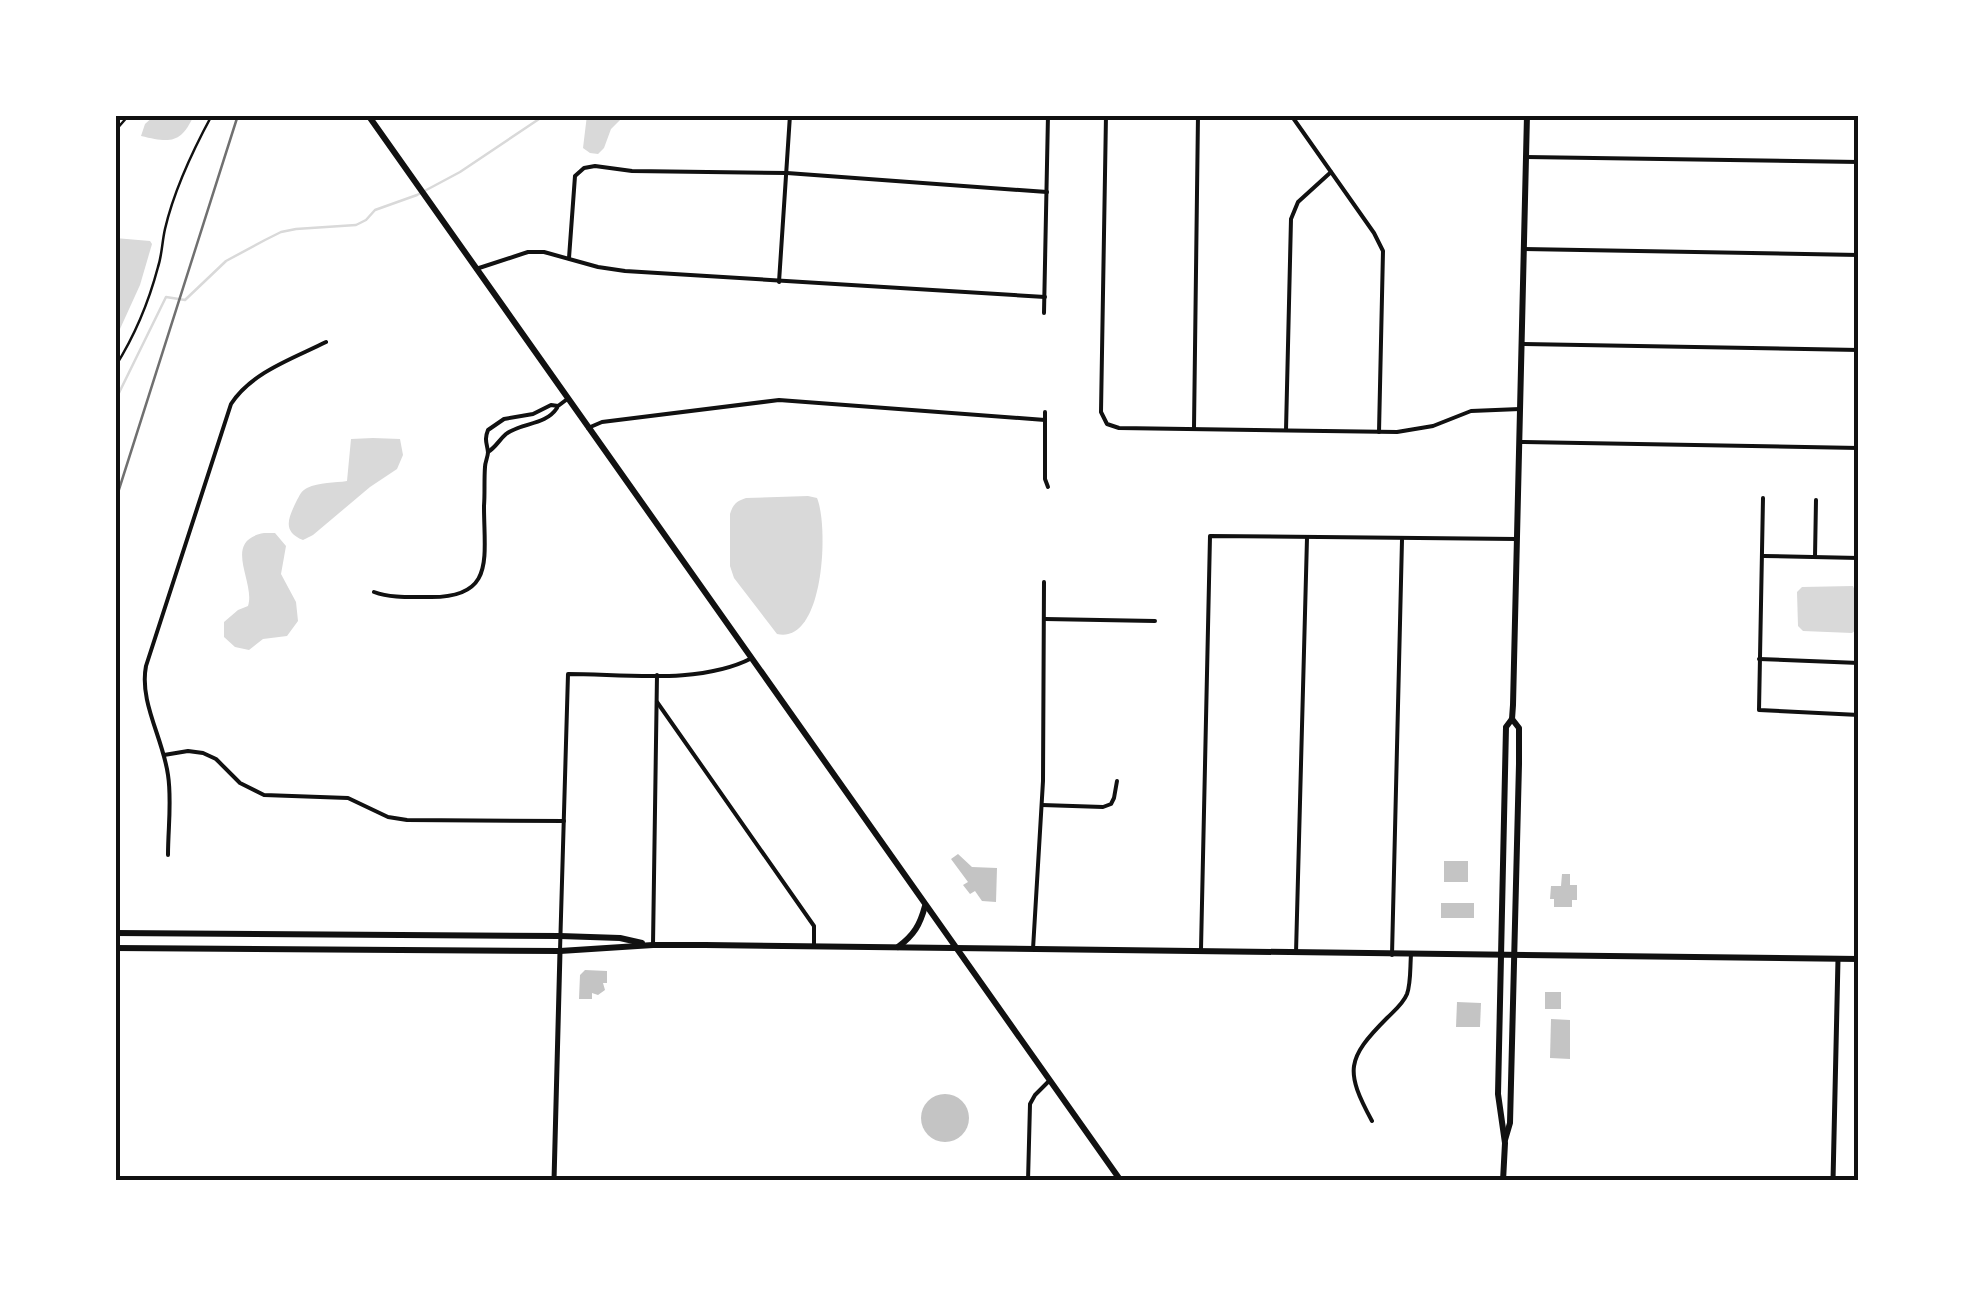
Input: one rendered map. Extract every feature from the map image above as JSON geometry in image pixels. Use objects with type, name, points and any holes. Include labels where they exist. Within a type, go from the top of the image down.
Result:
[{"type":"main road","points":[[368,115],[1122,1181]]},
{"type":"main road","points":[[1504,1181],[1498,1094],[1527,115]]},
{"type":"main road","points":[[1504,1143],[1510,1122],[1519,728],[1512,719]]},
{"type":"main road","points":[[898,948],[921,923],[925,904]]},
{"type":"main road","points":[[115,933],[560,936],[620,938],[653,945]]},
{"type":"main road","points":[[115,948],[560,951],[653,945],[814,946],[1859,959]]},
{"type":"street","points":[[779,282],[790,115]]},
{"type":"street","points":[[1044,313],[1048,115]]},
{"type":"street","points":[[1106,115],[1101,412],[1107,424],[1119,428],[1413,431],[1471,410],[1520,409]]},
{"type":"street","points":[[1194,428],[1198,115]]},
{"type":"street","points":[[1292,115],[1383,251],[1379,432]]},
{"type":"street","points":[[1526,157],[1859,162]]},
{"type":"street","points":[[570,258],[575,176],[584,168],[595,166],[632,171],[787,173],[1047,192]]},
{"type":"street","points":[[1286,430],[1292,218],[1298,202],[1331,172]]},
{"type":"street","points":[[1524,249],[1859,255]]},
{"type":"street","points":[[476,268],[528,252],[544,252],[625,271],[1045,298]]},
{"type":"street","points":[[168,855],[169,778],[145,690],[146,666],[231,404],[252,379],[326,342]]},
{"type":"street","points":[[1522,344],[1859,350]]},
{"type":"street","points":[[488,452],[507,433],[545,420],[568,399]]},
{"type":"street","points":[[588,428],[602,422],[779,400],[1045,420]]},
{"type":"street","points":[[374,592],[384,596],[448,598],[474,586],[484,558],[488,430],[500,420],[558,406]]},
{"type":"street","points":[[1045,412],[1048,487]]},
{"type":"street","points":[[500,420],[507,433]]},
{"type":"street","points":[[1519,442],[1859,448]]},
{"type":"street","points":[[1764,498],[1758,710],[1859,716]]},
{"type":"street","points":[[1815,557],[1816,500]]},
{"type":"street","points":[[1201,952],[1210,536],[1517,539]]},
{"type":"street","points":[[1296,953],[1307,538]]},
{"type":"street","points":[[1392,955],[1402,540]]},
{"type":"street","points":[[1762,556],[1859,558]]},
{"type":"street","points":[[1034,949],[1042,805],[1044,582]]},
{"type":"street","points":[[1045,619],[1154,621]]},
{"type":"street","points":[[554,1181],[568,674],[717,671],[752,658]]},
{"type":"street","points":[[1759,659],[1859,663]]},
{"type":"street","points":[[653,945],[657,674]]},
{"type":"street","points":[[657,702],[814,926],[814,946]]},
{"type":"street","points":[[164,754],[203,753],[216,759],[251,790],[264,795],[348,798],[388,817],[564,821]]},
{"type":"street","points":[[1042,805],[1103,807],[1114,798],[1117,780]]},
{"type":"street","points":[[1372,1121],[1354,1085],[1354,1063],[1367,1038],[1405,999],[1411,955]]},
{"type":"street","points":[[1834,1181],[1838,958]]},
{"type":"street","points":[[1028,1181],[1030,1104],[1050,1080]]},
{"type":"path","points":[[115,131],[129,115]]},
{"type":"path","points":[[115,367],[148,296],[190,158],[212,115]]},
{"type":"shaded area","points":[[155,115],[194,115],[184,132],[174,139],[141,136],[145,124]]},
{"type":"shaded area","points":[[587,115],[625,115],[611,129],[598,154],[583,148]]},
{"type":"shaded area","points":[[115,238],[152,244],[140,285],[115,340]]},
{"type":"shaded area","points":[[351,439],[400,439],[403,455],[397,469],[313,535],[303,540],[296,536],[289,523],[302,492],[317,485],[347,481]]},
{"type":"shaded area","points":[[746,498],[817,498],[821,513],[819,581],[805,621],[793,633],[777,634],[734,578],[730,566],[730,514],[736,503]]},
{"type":"shaded area","points":[[275,533],[286,546],[281,574],[296,602],[298,621],[287,636],[263,639],[249,650],[235,647],[224,637],[224,622],[248,606],[242,553],[251,537]]},
{"type":"shaded area","points":[[1853,586],[1856,630],[1852,633],[1803,631],[1798,626],[1797,592],[1802,587]]},
{"type":"building","points":[[958,854],[972,867],[997,868],[996,902],[982,901],[975,891],[970,894],[963,885],[968,882],[951,859]]},
{"type":"building","points":[[1444,861],[1468,861],[1468,882],[1444,882]]},
{"type":"building","points":[[1562,874],[1570,874],[1570,885],[1577,885],[1577,900],[1572,900],[1572,907],[1554,907],[1554,899],[1550,899],[1551,886],[1561,886]]},
{"type":"building","points":[[1441,903],[1474,903],[1474,918],[1441,918]]},
{"type":"building","points":[[585,970],[607,971],[605,990],[598,995],[592,993],[592,999],[579,999],[580,975]]},
{"type":"building","points":[[1545,992],[1561,992],[1561,1009],[1545,1009]]},
{"type":"building","points":[[1457,1002],[1481,1003],[1480,1027],[1456,1027]]},
{"type":"building","points":[[1551,1019],[1570,1020],[1570,1059],[1550,1058]]},
{"type":"building","points":[[945,1094],[962,1101],[969,1118],[962,1135],[945,1142],[928,1135],[921,1118],[928,1101]]},
{"type":"waterway","points":[[115,401],[166,297],[185,300],[226,261],[281,232],[356,225],[375,210],[417,195],[460,172],[545,115]]},
{"type":"railway","points":[[115,502],[238,115]]}]
